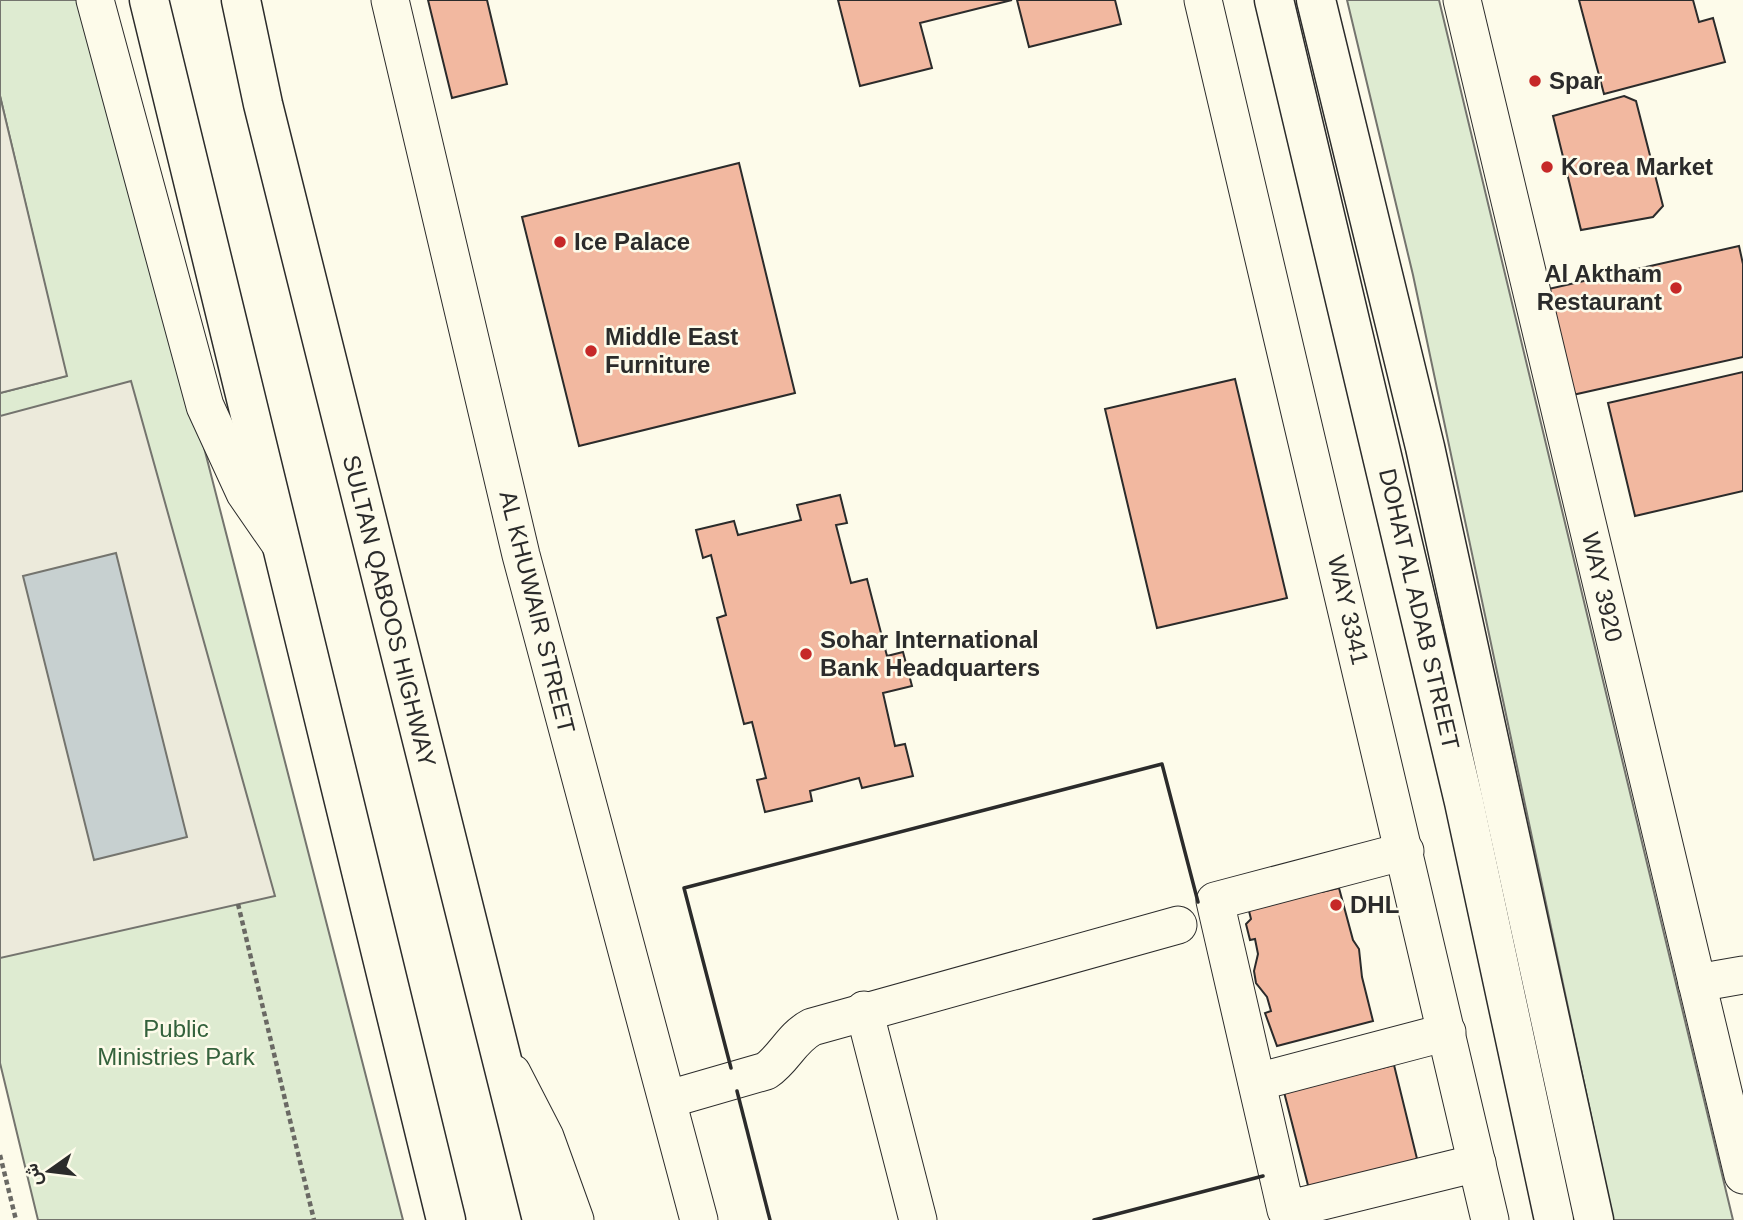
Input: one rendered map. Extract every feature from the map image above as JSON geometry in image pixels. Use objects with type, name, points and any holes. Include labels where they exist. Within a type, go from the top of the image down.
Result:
[{"type":"main road","points":[[125,0],[148,53],[173,96]]},
{"type":"main road","points":[[149,0],[446,1220]]},
{"type":"main road","name":"SULTAN QABOOS HIGHWAY","points":[[241,0],[269,131],[542,1220]]},
{"type":"main road","name":"DOHAT AL ADAB STREET","points":[[1274,0],[1464,802],[1554,1220]]},
{"type":"main road","name":"DOHAT AL ADAB STREET","points":[[1316,0],[1425,447],[1594,1220]]},
{"type":"street","points":[[95,0],[205,406],[245,493],[282,546]]},
{"type":"street","name":"AL KHUWAIR STREET","points":[[390,0],[521,555],[601,860],[669,1099],[699,1220]]},
{"type":"street","name":"WAY 3341","points":[[1203,0],[1490,1220]]},
{"type":"street","name":"WAY 3920","points":[[1462,0],[1743,1175]]},
{"type":"street","points":[[1405,851],[1214,901],[1286,1210],[1477,1163]]},
{"type":"street","points":[[669,1099],[766,1071],[778,1063],[801,1033],[864,1010],[1178,925]]},
{"type":"street","points":[[1697,983],[1743,975]]},
{"type":"street","points":[[864,1010],[918,1220]]},
{"type":"street","points":[[1257,1082],[1447,1032]]},
{"type":"street","points":[[499,1052],[545,1137],[575,1220]]},
{"type":"path","points":[[238,904],[314,1220]]},
{"type":"path","points":[[0,1155],[16,1220]]},
{"type":"green space","name":"Public Ministries Park","points":[[0,0],[82,0],[200,432],[403,1220],[38,1220],[0,1063],[0,393],[66,376],[0,96]]},
{"type":"green space","points":[[1347,0],[1439,0],[1733,1220],[1613,1220],[1413,275]]},
{"type":"shaded area","points":[[0,96],[67,376],[0,393]]},
{"type":"shaded area","points":[[131,381],[275,896],[0,958],[0,416]]},
{"type":"shaded area","points":[[116,553],[187,837],[94,860],[23,576]]},
{"type":"building","points":[[428,0],[487,0],[507,84],[452,98]]},
{"type":"building","points":[[838,0],[1012,0],[920,23],[932,68],[860,86]]},
{"type":"building","points":[[1017,0],[1115,0],[1121,24],[1029,47]]},
{"type":"building","points":[[1579,0],[1693,0],[1699,22],[1713,18],[1725,62],[1604,94]]},
{"type":"building","points":[[1624,96],[1636,101],[1663,206],[1653,217],[1581,230],[1553,116]]},
{"type":"building","points":[[739,163],[795,393],[579,446],[522,217]]},
{"type":"building","points":[[1739,246],[1743,264],[1743,357],[1568,396],[1544,290]]},
{"type":"building","points":[[1743,372],[1743,491],[1635,516],[1608,403]]},
{"type":"building","points":[[1235,379],[1287,598],[1157,628],[1105,409]]},
{"type":"building","name":"Sohar International Bank Headquarters","points":[[840,495],[847,523],[836,525],[851,583],[867,579],[887,656],[903,652],[912,686],[883,693],[895,746],[905,744],[913,776],[862,788],[859,778],[810,791],[812,801],[765,812],[757,780],[766,778],[752,722],[744,724],[717,618],[726,615],[711,555],[703,558],[696,530],[734,521],[738,535],[801,520],[797,505]]},
{"type":"building","points":[[1339,888],[1353,940],[1359,949],[1362,977],[1373,1021],[1277,1046],[1265,1013],[1271,1011],[1267,997],[1256,983],[1254,971],[1258,954],[1255,939],[1250,940],[1246,924],[1251,919],[1248,907],[1318,889],[1322,892]]},
{"type":"building","points":[[1394,1065],[1420,1171],[1310,1193],[1284,1092]]},
{"type":"wall","points":[[731,1068],[684,888],[1162,764],[1198,902]]},
{"type":"wall","points":[[737,1091],[770,1220]]},
{"type":"wall","points":[[1094,1220],[1263,1176]]},
{"type":"place","name":"Spar","points":[[1535,81]]},
{"type":"place","name":"Korea Market","points":[[1547,167]]},
{"type":"place","name":"Ice Palace","points":[[560,242]]},
{"type":"place","name":"Al Aktham Restaurant","points":[[1676,288]]},
{"type":"place","name":"Middle East Furniture","points":[[591,351]]},
{"type":"place","name":"Sohar International Bank Headquarters","points":[[806,654]]},
{"type":"place","name":"DHL","points":[[1336,905]]}]
